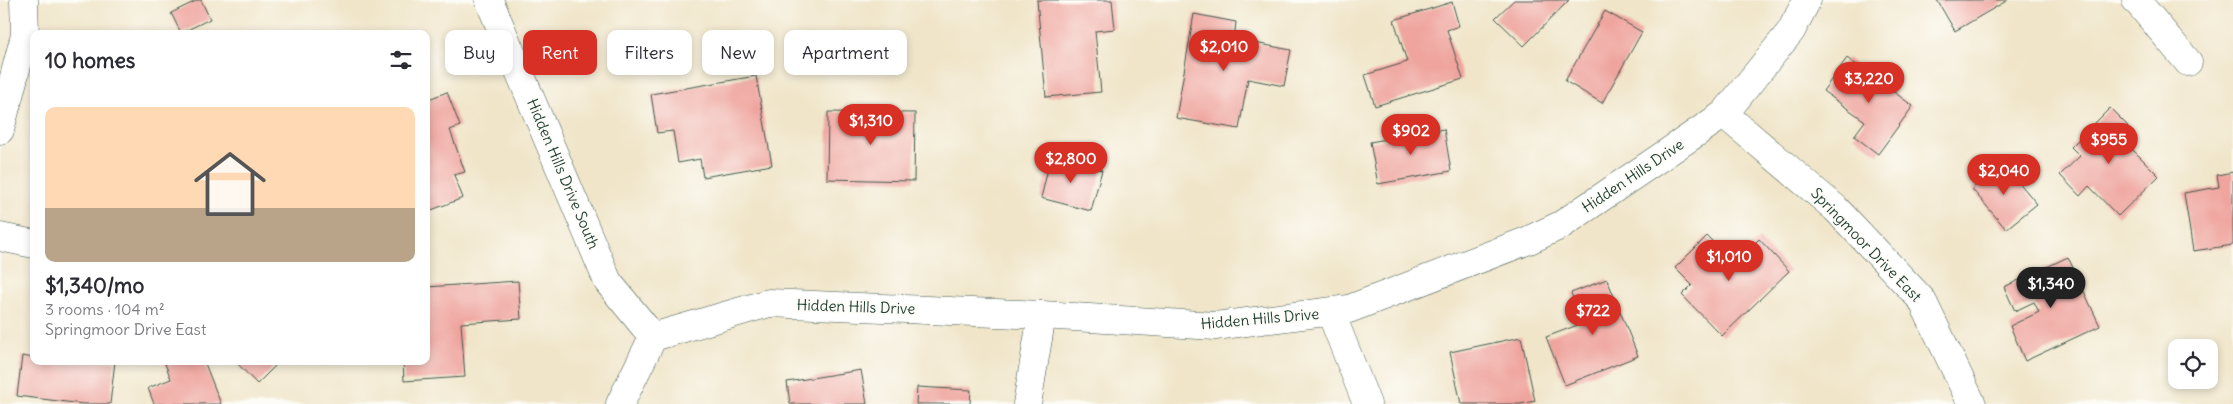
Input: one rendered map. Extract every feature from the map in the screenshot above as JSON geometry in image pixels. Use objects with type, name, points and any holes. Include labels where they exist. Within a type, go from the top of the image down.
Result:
[{"type":"street","points":[[0,130],[25,34],[24,0]]},
{"type":"street","name":"Hidden Hills Drive South","points":[[489,0],[608,282],[653,337]]},
{"type":"street","name":"Hidden Hills Drive","points":[[653,337],[768,303],[1042,315],[1215,326],[1331,313],[1349,309],[1529,240],[1561,225],[1724,114],[1791,31],[1807,0]]},
{"type":"street","points":[[2136,0],[2188,62]]},
{"type":"street","name":"Springmoor Drive East","points":[[1724,114],[1835,208],[1922,300],[1972,404]]},
{"type":"street","points":[[0,237],[30,243]]},
{"type":"street","points":[[1331,313],[1367,404]]},
{"type":"street","points":[[1028,404],[1042,315]]},
{"type":"street","points":[[620,404],[653,337]]},
{"type":"building","points":[[201,0],[210,19],[187,30],[180,30],[171,13]]},
{"type":"building","points":[[1037,0],[1112,0],[1115,29],[1095,31],[1101,92],[1046,97]]},
{"type":"building","points":[[1514,0],[1569,0],[1524,46],[1495,18]]},
{"type":"building","points":[[1937,0],[2008,0],[1955,31]]},
{"type":"building","points":[[1452,2],[1459,26],[1447,30],[1463,79],[1375,106],[1365,75],[1407,62],[1394,20]]},
{"type":"building","points":[[1605,11],[1642,32],[1602,103],[1565,81]]},
{"type":"building","points":[[1194,14],[1236,22],[1234,39],[1291,50],[1284,86],[1248,79],[1239,129],[1176,118]]},
{"type":"building","points":[[1847,58],[1913,106],[1878,154],[1854,136],[1865,121],[1823,91]]},
{"type":"building","points":[[756,76],[772,165],[703,177],[700,159],[678,163],[673,131],[657,133],[651,94]]},
{"type":"building","points":[[447,92],[460,126],[450,130],[465,172],[454,175],[463,198],[430,210],[430,98]]},
{"type":"building","points":[[2110,108],[2128,126],[2118,135],[2159,176],[2118,216],[2089,186],[2080,196],[2060,175],[2080,156],[2071,147]]},
{"type":"building","points":[[828,112],[915,113],[914,181],[827,179]]},
{"type":"building","points":[[1444,129],[1451,171],[1378,184],[1370,142]]},
{"type":"building","points":[[1051,156],[1102,170],[1091,211],[1041,198]]},
{"type":"building","points":[[2003,163],[2037,204],[2006,229],[1972,189]]},
{"type":"building","points":[[2233,172],[2233,245],[2193,251],[2184,193],[2219,187],[2217,175]]},
{"type":"building","points":[[1707,236],[1734,264],[1759,239],[1789,271],[1722,336],[1682,295],[1692,285],[1675,268]]},
{"type":"building","points":[[2068,257],[2100,326],[2025,361],[2010,326],[2039,312],[2034,302],[2015,311],[2004,287]]},
{"type":"building","points":[[1607,279],[1638,356],[1565,385],[1546,337],[1583,323],[1571,293]]},
{"type":"building","points":[[518,281],[521,319],[461,323],[465,377],[404,381],[403,365],[430,365],[430,287]]},
{"type":"building","points":[[1521,337],[1535,401],[1520,404],[1461,404],[1450,352]]},
{"type":"building","points":[[22,356],[30,357],[30,365],[115,365],[110,404],[83,404],[17,396]]},
{"type":"building","points":[[166,365],[206,365],[221,404],[154,404],[148,388],[171,379]]},
{"type":"building","points":[[239,365],[276,365],[257,384]]},
{"type":"building","points":[[861,370],[867,404],[790,404],[787,382]]},
{"type":"building","points":[[917,387],[971,390],[970,404],[916,404]]}]
